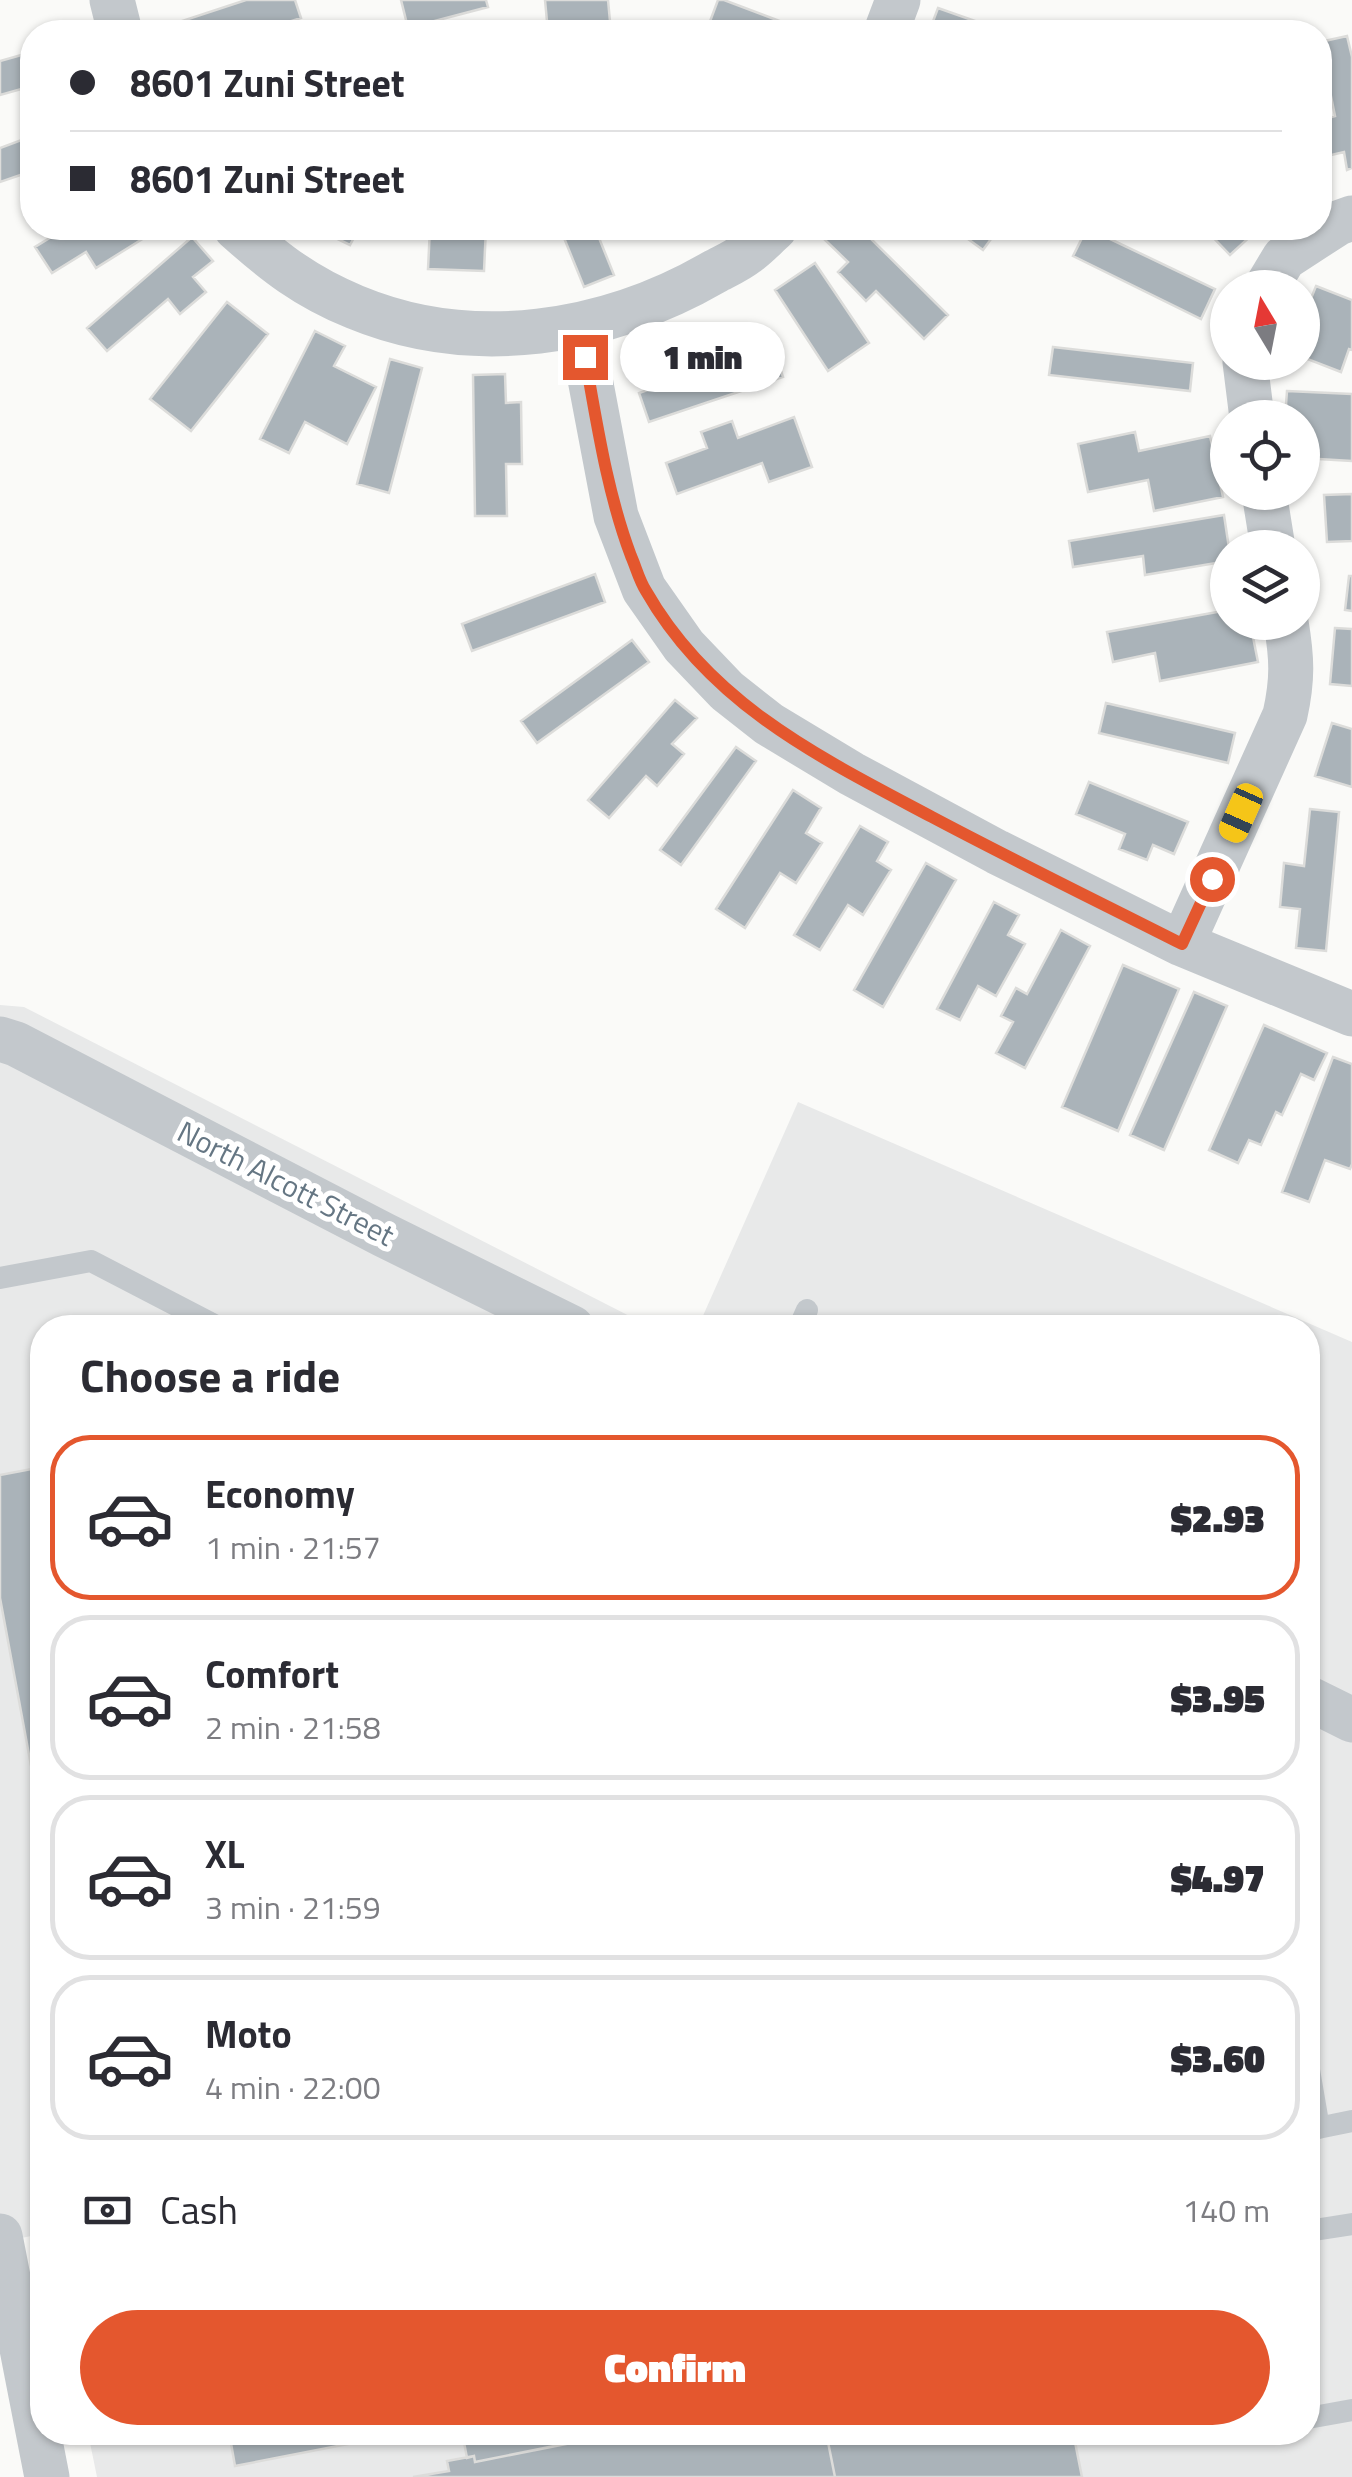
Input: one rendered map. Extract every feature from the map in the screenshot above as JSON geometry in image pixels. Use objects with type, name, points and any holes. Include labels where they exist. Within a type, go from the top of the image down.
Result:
[{"type":"street","points":[[250,240],[278,265],[355,307],[436,329],[479,333],[541,333],[580,326],[643,306],[685,290],[747,254],[763,240]]},
{"type":"street","points":[[1277,270],[1284,258],[1308,240]]},
{"type":"street","points":[[580,326],[616,516],[644,589],[684,646],[726,690],[769,724],[852,774],[997,852],[1182,944],[1352,1014]]},
{"type":"street","points":[[1182,944],[1285,714],[1292,686],[1289,640]]},
{"type":"street","name":"North Alcott Street","points":[[0,1039],[537,1315]]},
{"type":"street","points":[[1320,1704],[1352,1720]]},
{"type":"street","points":[[0,2236],[6,2298],[30,2403]]},
{"type":"street","points":[[40,2445],[47,2477]]},
{"type":"lane","points":[[0,1278],[91,1261],[193,1315]]},
{"type":"lane","points":[[1320,2128],[1352,2121]]},
{"type":"lane","points":[[1320,2229],[1352,2224]]},
{"type":"lane","points":[[1320,2416],[1352,2410]]},
{"type":"shaded area","points":[[0,1005],[24,1007],[627,1315],[30,1315],[30,2236],[0,2242]]},
{"type":"shaded area","points":[[798,1102],[1290,1315],[703,1315]]},
{"type":"shaded area","points":[[1320,1328],[1352,1342],[1352,2477],[97,2477],[90,2445],[1320,2445]]},
{"type":"building","points":[[246,0],[295,0],[301,18],[295,20],[185,20]]},
{"type":"building","points":[[401,0],[486,0],[488,7],[438,20],[406,20]]},
{"type":"building","points":[[545,0],[608,0],[610,20],[547,20]]},
{"type":"building","points":[[718,0],[724,0],[777,20],[710,20]]},
{"type":"building","points":[[938,8],[972,20],[934,20]]},
{"type":"building","points":[[1347,36],[1352,57],[1352,168],[1347,170],[1344,152],[1332,155],[1332,39]]},
{"type":"building","points":[[20,55],[20,89],[0,95],[0,61]]},
{"type":"building","points":[[20,140],[20,175],[0,182],[0,148]]},
{"type":"building","points":[[46,240],[141,240],[96,268],[86,252],[52,273],[35,247]]},
{"type":"building","points":[[189,240],[195,240],[213,261],[193,277],[206,292],[180,314],[168,299],[107,351],[87,328]]},
{"type":"building","points":[[429,240],[485,240],[484,271],[428,269]]},
{"type":"building","points":[[565,240],[600,240],[614,275],[584,287]]},
{"type":"building","points":[[825,240],[872,240],[948,315],[924,339],[876,291],[866,301],[838,272],[848,262]]},
{"type":"building","points":[[969,240],[990,240],[983,250]]},
{"type":"building","points":[[1081,240],[1112,240],[1210,287],[1210,300],[1201,319],[1073,256]]},
{"type":"building","points":[[1216,240],[1246,240],[1230,255]]},
{"type":"building","points":[[815,263],[869,343],[828,371],[775,290]]},
{"type":"building","points":[[1320,288],[1352,300],[1352,350],[1349,349],[1341,372],[1320,364]]},
{"type":"building","points":[[227,302],[268,334],[191,431],[150,399]]},
{"type":"building","points":[[315,331],[345,346],[334,366],[376,387],[347,444],[305,422],[289,453],[260,439]]},
{"type":"building","points":[[773,347],[783,377],[649,422],[639,393],[673,381],[666,362],[683,356],[690,376]]},
{"type":"building","points":[[1053,347],[1193,363],[1190,391],[1049,375]]},
{"type":"building","points":[[390,359],[422,368],[389,493],[357,484]]},
{"type":"building","points":[[505,374],[506,403],[521,402],[522,464],[506,464],[507,516],[475,516],[473,375]]},
{"type":"building","points":[[1287,391],[1352,394],[1352,461],[1320,459],[1320,400],[1286,400]]},
{"type":"building","points":[[794,417],[812,467],[769,482],[762,463],[677,494],[666,463],[707,448],[701,432],[732,421],[738,438]]},
{"type":"building","points":[[1135,432],[1139,451],[1210,436],[1210,500],[1154,511],[1148,480],[1088,492],[1078,444]]},
{"type":"building","points":[[1352,494],[1352,541],[1327,542],[1324,495]]},
{"type":"building","points":[[1224,515],[1226,530],[1210,530],[1210,564],[1145,575],[1143,556],[1073,567],[1069,541]]},
{"type":"building","points":[[595,574],[605,602],[472,651],[462,624]]},
{"type":"building","points":[[1352,576],[1352,611],[1345,610]]},
{"type":"building","points":[[1210,613],[1210,640],[1254,640],[1258,662],[1160,681],[1155,653],[1113,662],[1107,632]]},
{"type":"building","points":[[1335,628],[1352,629],[1352,686],[1330,684]]},
{"type":"building","points":[[632,640],[649,662],[537,743],[521,721]]},
{"type":"building","points":[[675,700],[697,718],[672,744],[684,754],[657,786],[646,776],[609,818],[588,800]]},
{"type":"building","points":[[1106,703],[1235,733],[1228,763],[1099,733]]},
{"type":"building","points":[[1332,723],[1352,729],[1352,787],[1315,776]]},
{"type":"building","points":[[736,747],[756,761],[681,865],[660,850]]},
{"type":"building","points":[[1089,782],[1188,822],[1174,854],[1153,845],[1147,860],[1119,849],[1125,834],[1076,814]]},
{"type":"building","points":[[793,790],[821,808],[806,833],[822,843],[796,883],[780,873],[745,928],[716,909]]},
{"type":"building","points":[[1310,809],[1339,812],[1326,951],[1296,948],[1300,909],[1280,907],[1284,863],[1304,866]]},
{"type":"building","points":[[860,826],[888,842],[877,861],[891,870],[863,915],[848,905],[820,950],[794,935]]},
{"type":"building","points":[[926,863],[956,880],[883,1007],[854,990]]},
{"type":"building","points":[[994,902],[1019,915],[1008,935],[1025,944],[996,996],[978,986],[960,1020],[937,1009]]},
{"type":"building","points":[[1061,930],[1090,946],[1025,1068],[996,1053],[1013,1022],[1001,1016],[1016,988],[1027,994]]},
{"type":"building","points":[[1123,965],[1179,989],[1118,1131],[1062,1107]]},
{"type":"building","points":[[1194,992],[1227,1006],[1164,1150],[1130,1135]]},
{"type":"building","points":[[1264,1025],[1327,1053],[1314,1080],[1301,1074],[1282,1115],[1276,1112],[1261,1145],[1249,1140],[1238,1163],[1209,1150]]},
{"type":"building","points":[[1333,1057],[1352,1064],[1352,1164],[1350,1169],[1325,1160],[1309,1202],[1282,1192]]},
{"type":"building","points":[[30,1469],[30,1760],[0,1598],[0,1475]]},
{"type":"building","points":[[231,2445],[343,2445],[235,2466]]},
{"type":"building","points":[[464,2445],[559,2445],[475,2462],[474,2456],[467,2458]]},
{"type":"building","points":[[561,2445],[829,2445],[835,2477],[413,2477],[449,2471],[447,2461],[474,2456],[475,2462]]},
{"type":"building","points":[[829,2445],[1076,2445],[1082,2477],[835,2477]]},
{"type":"route","points":[[585,357],[616,516],[644,589],[684,646],[726,690],[769,724],[852,774],[1182,944],[1212,879]]}]
